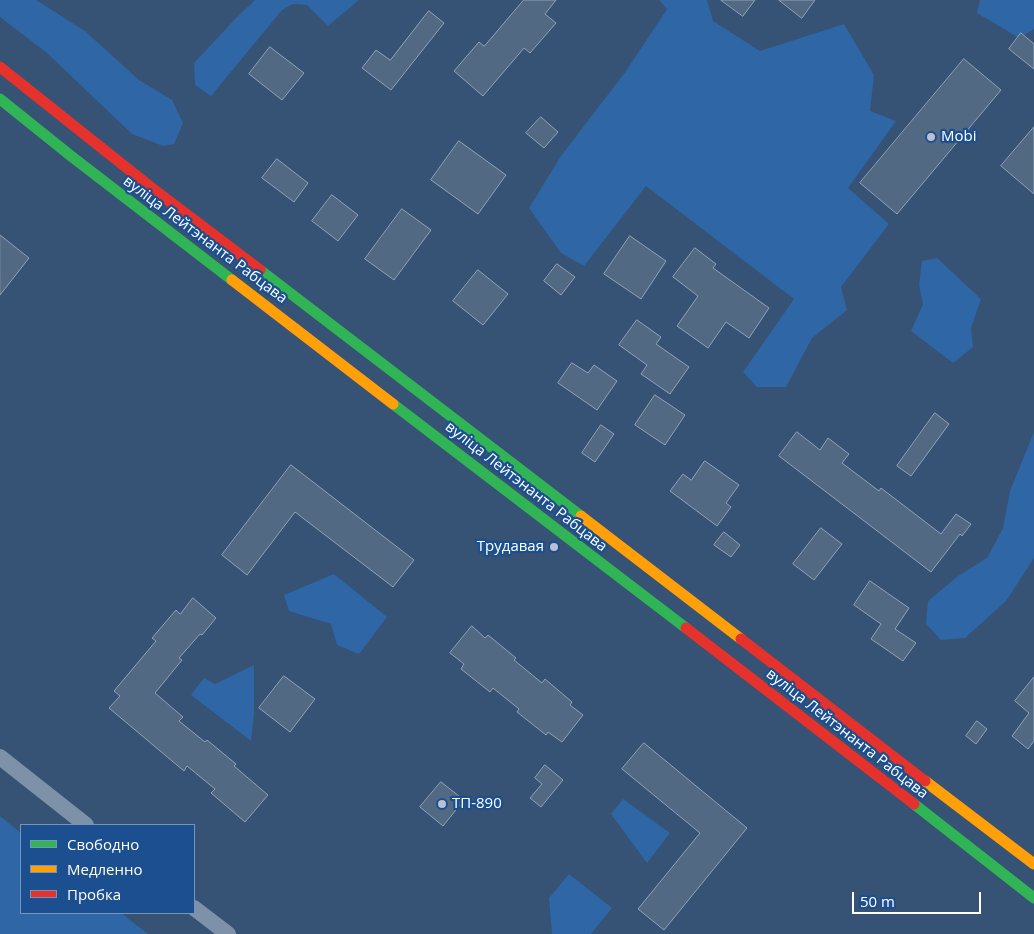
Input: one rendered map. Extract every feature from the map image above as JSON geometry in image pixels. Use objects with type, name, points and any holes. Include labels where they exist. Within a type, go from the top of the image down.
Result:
[{"type":"highway","name":"вуліца Лейтэнанта Рабцава","points":[[0,67],[119,162],[1034,864]]},
{"type":"highway","name":"вуліца Лейтэнанта Рабцава","points":[[0,99],[104,182],[886,782],[1034,898]]},
{"type":"street","points":[[104,182],[119,162]]},
{"type":"street","points":[[0,757],[85,824]]},
{"type":"street","points":[[195,909],[228,934]]},
{"type":"shaded area","points":[[0,0],[36,0],[85,31],[139,80],[172,100],[183,123],[174,144],[163,146],[132,134],[47,53],[0,17]]},
{"type":"shaded area","points":[[255,0],[359,0],[328,26],[307,5],[293,4],[282,10],[211,96],[195,85],[194,63]]},
{"type":"shaded area","points":[[659,0],[707,0],[713,21],[760,51],[844,24],[874,75],[870,111],[896,121],[848,188],[889,224],[841,287],[847,310],[812,338],[786,387],[757,387],[743,372],[794,299],[646,186],[584,266],[561,253],[529,208],[561,156],[626,71],[667,9]]},
{"type":"shaded area","points":[[980,0],[1034,0],[1034,29],[1019,38],[977,13]]},
{"type":"shaded area","points":[[937,258],[981,299],[971,328],[973,347],[953,363],[911,331],[923,304],[919,285],[922,261]]},
{"type":"shaded area","points":[[1034,432],[1034,558],[1006,601],[965,638],[941,640],[926,624],[928,601],[958,576],[987,558],[1003,528],[1010,491]]},
{"type":"shaded area","points":[[334,574],[387,617],[359,654],[337,645],[331,624],[289,611],[284,595]]},
{"type":"shaded area","points":[[254,665],[254,714],[251,741],[191,695],[204,678],[215,684]]},
{"type":"shaded area","points":[[623,799],[670,833],[647,863],[611,814]]},
{"type":"shaded area","points":[[0,816],[20,832],[20,914],[122,914],[148,934],[0,934]]},
{"type":"shaded area","points":[[569,874],[612,908],[591,934],[552,934],[549,898]]},
{"type":"building","points":[[524,0],[556,0],[545,14],[556,23],[530,53],[524,48],[483,96],[454,71],[479,42],[484,46]]},
{"type":"building","points":[[721,0],[755,0],[743,16]]},
{"type":"building","points":[[779,0],[815,0],[802,18]]},
{"type":"building","points":[[429,11],[444,23],[391,90],[362,68],[376,50],[390,60]]},
{"type":"building","points":[[1021,33],[1034,44],[1034,69],[1009,49]]},
{"type":"building","points":[[270,47],[304,73],[282,100],[249,74]]},
{"type":"building","name":"Mobi","points":[[964,59],[1001,90],[897,214],[860,183]]},
{"type":"building","points":[[541,117],[558,132],[544,148],[526,133]]},
{"type":"building","points":[[1034,127],[1034,194],[1001,166]]},
{"type":"building","points":[[459,141],[506,175],[478,214],[431,180]]},
{"type":"building","points":[[277,159],[308,183],[294,202],[262,178]]},
{"type":"building","points":[[332,195],[358,215],[338,241],[312,221]]},
{"type":"building","points":[[402,209],[431,230],[394,280],[365,259]]},
{"type":"building","points":[[0,235],[29,258],[0,295]]},
{"type":"building","points":[[630,236],[666,261],[641,299],[604,274]]},
{"type":"building","points":[[695,248],[716,264],[713,268],[769,308],[749,338],[726,322],[708,348],[677,326],[698,296],[673,277]]},
{"type":"building","points":[[557,264],[575,277],[561,295],[544,281]]},
{"type":"building","points":[[478,270],[508,294],[483,325],[453,301]]},
{"type":"building","points":[[637,320],[661,337],[656,344],[689,367],[670,394],[641,374],[647,365],[619,345]]},
{"type":"building","points":[[572,363],[588,373],[594,365],[617,381],[597,410],[558,383]]},
{"type":"building","points":[[655,395],[685,415],[665,445],[635,425]]},
{"type":"building","points":[[935,413],[949,424],[911,476],[897,466]]},
{"type":"building","points":[[601,425],[614,434],[595,462],[582,453]]},
{"type":"building","points":[[797,432],[820,450],[828,438],[849,454],[842,463],[879,491],[881,488],[941,534],[956,514],[971,524],[962,536],[960,534],[931,572],[779,456]]},
{"type":"building","points":[[705,461],[739,485],[726,503],[731,507],[717,526],[670,491],[683,474],[691,480]]},
{"type":"building","points":[[291,465],[414,560],[393,587],[295,512],[247,575],[222,555]]},
{"type":"building","points":[[821,528],[842,544],[814,580],[793,564]]},
{"type":"building","points":[[724,532],[740,545],[731,557],[714,545]]},
{"type":"building","points":[[870,581],[909,608],[895,629],[916,643],[903,661],[871,639],[881,624],[854,605]]},
{"type":"building","points":[[193,598],[216,618],[179,658],[182,660],[155,693],[183,717],[179,721],[205,742],[207,740],[236,764],[234,766],[268,795],[245,822],[211,793],[215,789],[187,766],[184,771],[109,708],[120,696],[114,691],[156,641],[152,638],[176,610],[180,614]]},
{"type":"building","points":[[472,626],[485,638],[488,635],[542,683],[545,679],[572,702],[570,705],[583,715],[562,742],[548,732],[546,735],[517,712],[519,709],[493,688],[490,692],[461,669],[464,664],[450,653]]},
{"type":"building","points":[[284,676],[315,699],[290,732],[259,708]]},
{"type":"building","points":[[1034,677],[1034,741],[1028,749],[1012,736],[1029,713],[1015,701]]},
{"type":"building","points":[[977,721],[987,729],[976,744],[966,736]]},
{"type":"building","points":[[644,743],[747,828],[664,930],[638,909],[700,833],[622,769]]},
{"type":"building","points":[[545,765],[563,780],[541,807],[530,798],[542,784],[535,778]]},
{"type":"building","name":"ТП-890","points":[[441,782],[464,800],[443,826],[420,807]]},
{"type":"traffic: fast","points":[[0,99],[232,280]]},
{"type":"traffic: fast","points":[[260,270],[581,516]]},
{"type":"traffic: fast","points":[[393,404],[686,628]]},
{"type":"traffic: fast","points":[[914,804],[1034,898]]},
{"type":"traffic: slow","points":[[232,280],[393,404]]},
{"type":"traffic: slow","points":[[581,516],[741,639]]},
{"type":"traffic: slow","points":[[925,781],[1034,864]]},
{"type":"traffic: jam","points":[[0,67],[157,192],[260,270]]},
{"type":"traffic: jam","points":[[686,628],[914,804]]},
{"type":"traffic: jam","points":[[741,639],[925,781]]},
{"type":"place","name":"Mobi","points":[[931,137]]},
{"type":"place","name":"Трудавая","points":[[554,547]]},
{"type":"place","name":"ТП-890","points":[[442,804]]}]
